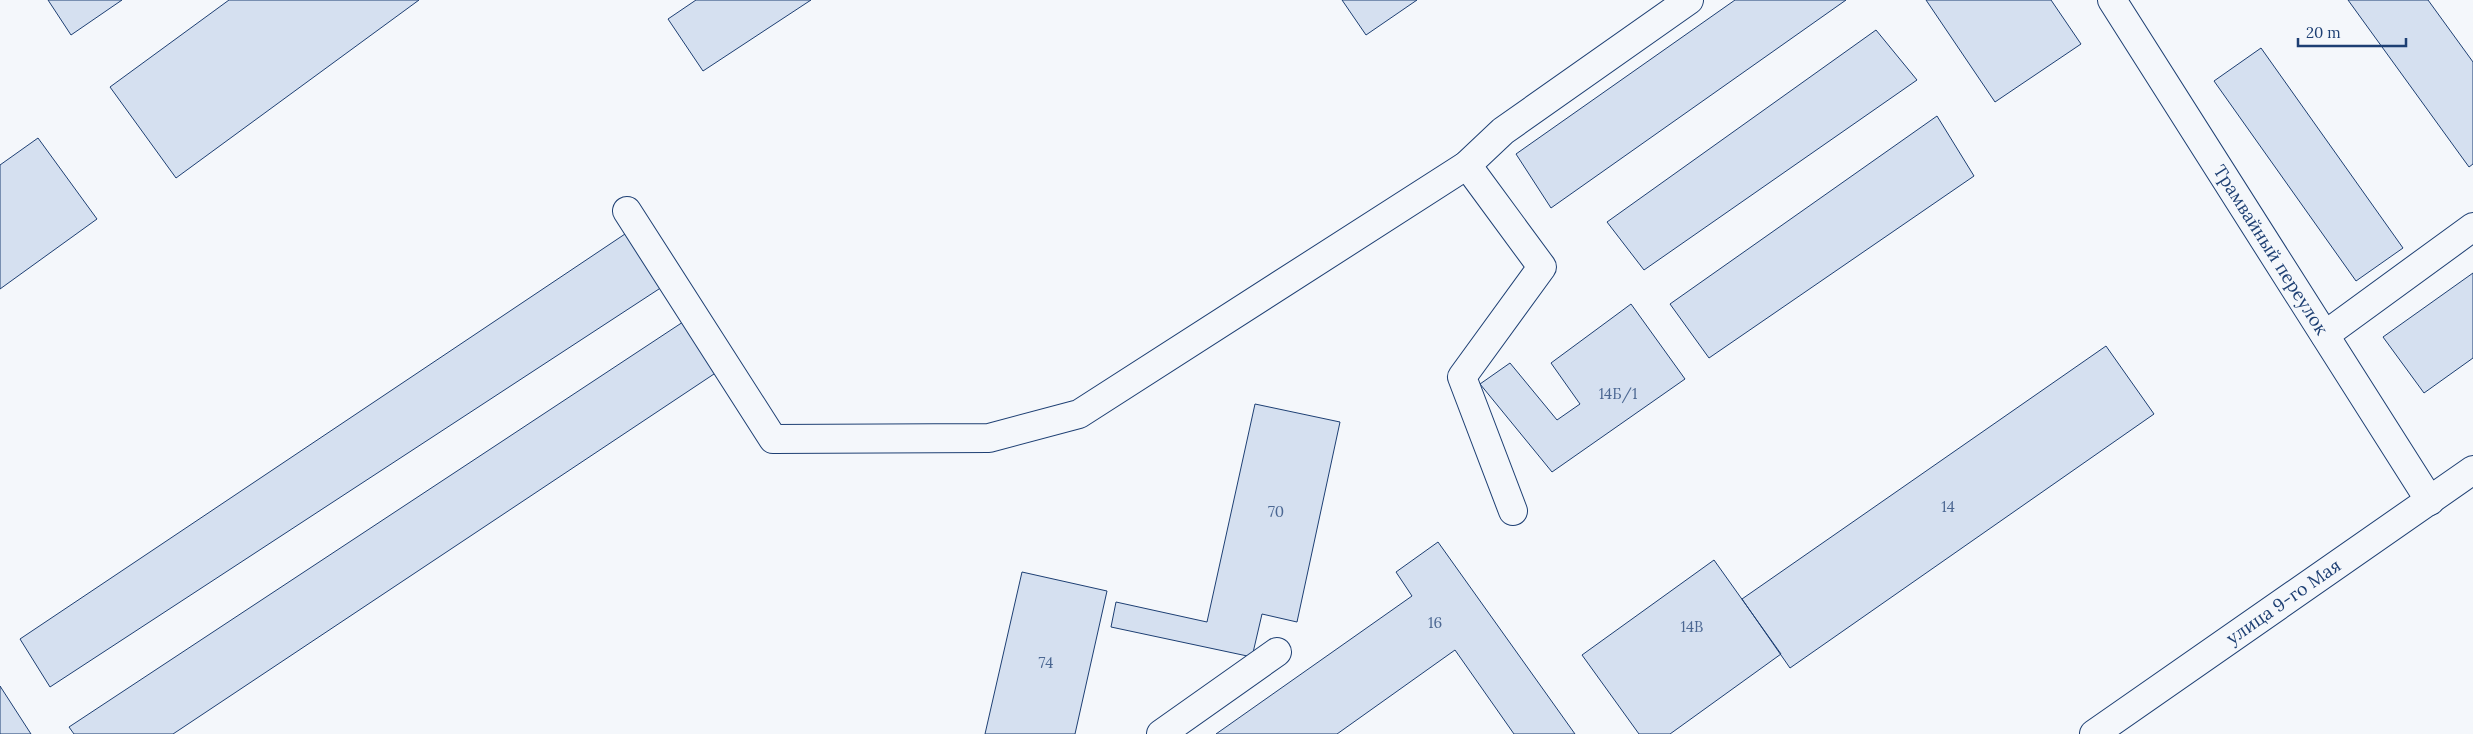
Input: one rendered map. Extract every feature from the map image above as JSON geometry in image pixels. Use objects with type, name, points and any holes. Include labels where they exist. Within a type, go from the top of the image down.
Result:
[{"type":"street","points":[[628,211],[773,439],[989,438],[1079,414],[1467,165],[1502,131],[1690,0]]},
{"type":"street","name":"Трамвайный переулок","points":[[2112,0],[2430,501]]},
{"type":"street","points":[[1467,165],[1542,267],[1462,377],[1513,510]]},
{"type":"street","points":[[2325,335],[2473,227]]},
{"type":"street","name":"улица 9-го Мая","points":[[2094,734],[2473,470]]},
{"type":"street","points":[[1161,734],[1276,652]]},
{"type":"building","points":[[48,0],[122,0],[71,35]]},
{"type":"building","points":[[229,0],[419,0],[176,178],[110,87]]},
{"type":"building","points":[[696,0],[811,0],[703,71],[668,19]]},
{"type":"building","points":[[1342,0],[1417,0],[1366,35]]},
{"type":"building","points":[[1735,0],[1846,0],[1551,208],[1516,154]]},
{"type":"building","points":[[1926,0],[2051,0],[2081,44],[1995,102]]},
{"type":"building","points":[[2348,0],[2428,0],[2473,62],[2473,164],[2469,167]]},
{"type":"building","points":[[1876,30],[1917,80],[1644,270],[1607,222]]},
{"type":"building","points":[[2261,48],[2403,248],[2356,281],[2214,81]]},
{"type":"building","points":[[1937,116],[1974,176],[1709,358],[1670,304]]},
{"type":"building","points":[[38,138],[97,219],[0,289],[0,165]]},
{"type":"building","points":[[628,232],[662,287],[50,687],[20,639]]},
{"type":"building","points":[[2473,273],[2473,358],[2424,393],[2383,337]]},
{"type":"building","points":[[1631,304],[1685,379],[1552,472],[1480,384],[1510,363],[1557,420],[1580,404],[1551,363]]},
{"type":"building","points":[[686,320],[720,370],[173,734],[74,734],[69,727]]},
{"type":"building","points":[[2106,346],[2154,414],[1790,668],[1742,599]]},
{"type":"building","points":[[1255,404],[1340,422],[1297,622],[1262,614],[1252,657],[1111,627],[1116,602],[1207,622]]},
{"type":"building","points":[[1438,542],[1575,734],[1514,734],[1455,650],[1337,734],[1216,734],[1412,596],[1396,572]]},
{"type":"building","points":[[1714,560],[1781,654],[1670,734],[1639,734],[1582,655]]},
{"type":"building","points":[[1022,572],[1107,591],[1075,734],[985,734]]},
{"type":"building","points":[[0,686],[31,734],[0,734]]}]
